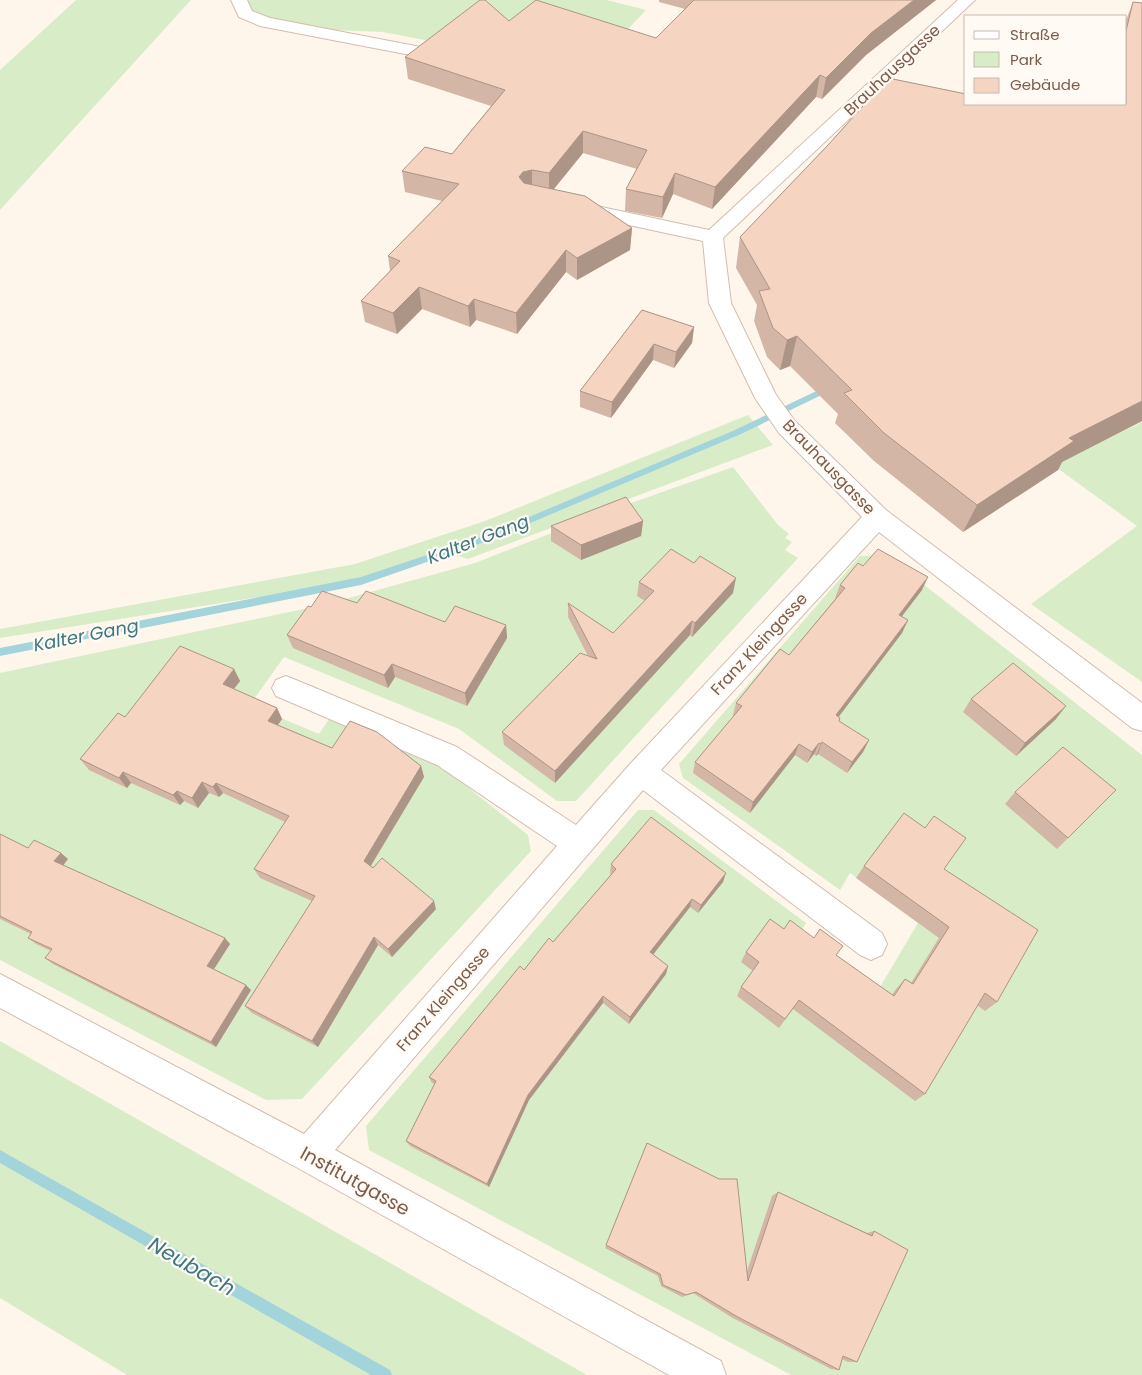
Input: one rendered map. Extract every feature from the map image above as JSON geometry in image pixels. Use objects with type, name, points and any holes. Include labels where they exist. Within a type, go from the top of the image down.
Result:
[{"type":"street","points":[[239,0],[245,14],[266,22],[426,52]]},
{"type":"street","name":"Brauhausgasse","points":[[966,0],[713,237],[720,303],[766,398],[787,427],[877,517],[1136,709]]},
{"type":"street","points":[[560,205],[713,237]]},
{"type":"street","name":"Franz Kleingasse","points":[[308,1155],[641,772],[877,517]]},
{"type":"street","points":[[286,688],[447,756],[578,843]]},
{"type":"street","points":[[641,772],[871,944]]},
{"type":"street","name":"Institutgasse","points":[[0,990],[308,1155],[707,1375]]},
{"type":"green space","points":[[76,0],[191,0],[0,210],[0,70]]},
{"type":"green space","points":[[242,0],[607,0],[646,10],[612,46],[521,17],[434,42],[383,32],[333,30],[262,16],[249,10]]},
{"type":"green space","points":[[748,415],[773,445],[468,559],[446,552],[361,581],[0,638],[0,629],[355,564],[485,521]]},
{"type":"green space","points":[[1142,422],[1142,682],[1031,604],[1137,526],[1031,449],[1080,424],[1101,442]]},
{"type":"green space","points":[[733,467],[778,525],[789,534],[785,538],[792,542],[785,550],[798,558],[576,801],[557,801],[459,729],[284,657],[250,705],[319,734],[329,719],[441,766],[528,835],[531,851],[302,1099],[266,1100],[0,960],[0,673],[327,604],[475,563],[603,513]]},
{"type":"green space","points":[[886,555],[1142,755],[1142,1375],[791,1375],[369,1150],[366,1126],[638,810],[654,810],[806,923],[801,931],[880,987],[918,923],[850,873],[840,890],[683,778],[679,764],[860,556]]},
{"type":"green space","points":[[0,1041],[587,1375],[127,1375],[0,1298]]},
{"type":"building","points":[[480,0],[485,0],[509,21],[536,0],[656,38],[694,0],[914,0],[871,33],[826,78],[820,75],[715,187],[675,173],[663,197],[626,189],[647,150],[583,131],[549,173],[532,170],[523,172],[519,177],[524,183],[585,196],[632,228],[577,258],[566,250],[516,313],[474,299],[468,306],[419,287],[393,313],[361,301],[400,261],[388,256],[459,184],[402,171],[425,147],[452,154],[505,90],[405,57]]},
{"type":"building","points":[[1133,2],[1142,3],[1142,401],[1069,438],[1074,441],[977,505],[884,433],[844,393],[852,390],[797,336],[787,340],[773,328],[759,291],[770,289],[740,237],[829,144],[888,78],[964,94],[964,105],[1127,105],[1127,27]]},
{"type":"building","points":[[642,310],[694,327],[676,352],[654,344],[612,402],[580,391]]},
{"type":"building","points":[[626,497],[643,521],[581,545],[551,526]]},
{"type":"building","points":[[671,549],[694,563],[700,556],[736,578],[695,623],[692,621],[555,771],[502,732],[580,653],[597,659],[568,603],[613,633],[654,591],[639,582]]},
{"type":"building","points":[[878,549],[928,577],[899,615],[908,620],[836,715],[840,718],[839,721],[869,740],[852,762],[822,742],[812,752],[799,744],[753,802],[695,762],[742,706],[736,703],[780,649],[789,655],[845,588],[840,585],[858,563],[863,566]]},
{"type":"building","points":[[322,591],[357,603],[366,591],[445,622],[455,606],[506,625],[465,693],[392,664],[384,675],[287,635],[308,606],[311,607]]},
{"type":"building","points":[[180,646],[234,669],[223,684],[277,708],[268,721],[332,748],[350,721],[377,732],[421,766],[364,861],[373,868],[382,858],[434,901],[388,949],[374,937],[312,1041],[245,1006],[315,896],[254,869],[289,816],[216,783],[213,787],[202,782],[192,798],[177,791],[173,795],[123,772],[119,778],[80,759],[118,713],[125,717]]},
{"type":"building","points":[[1013,663],[1066,706],[1025,743],[971,699]]},
{"type":"building","points":[[1063,747],[1116,790],[1068,838],[1015,792]]},
{"type":"building","points":[[904,813],[925,828],[934,816],[966,838],[944,869],[1038,930],[997,1002],[985,993],[925,1094],[799,1000],[785,1019],[741,987],[759,962],[746,952],[770,919],[784,929],[790,920],[814,938],[820,929],[843,946],[836,955],[894,996],[905,979],[913,984],[949,927],[864,866]]},
{"type":"building","points":[[651,817],[726,873],[701,905],[692,899],[650,952],[668,966],[630,1017],[603,996],[528,1095],[487,1184],[406,1141],[436,1081],[429,1077],[520,966],[524,970],[549,938],[553,942],[616,869],[611,864]]},
{"type":"building","points":[[0,834],[28,848],[34,840],[61,853],[54,861],[225,938],[207,966],[246,985],[211,1042],[45,958],[52,949],[28,938],[32,932],[0,916]]},
{"type":"building","points":[[647,1143],[719,1179],[737,1179],[748,1281],[778,1192],[872,1236],[874,1231],[908,1250],[857,1362],[843,1356],[839,1370],[736,1316],[696,1292],[686,1295],[663,1285],[660,1274],[606,1245]]},
{"type":"waterway","name":"Kalter Gang","points":[[0,652],[361,581],[487,538],[738,432],[829,388]]},
{"type":"waterway","name":"Neubach","points":[[0,1156],[385,1375]]}]
